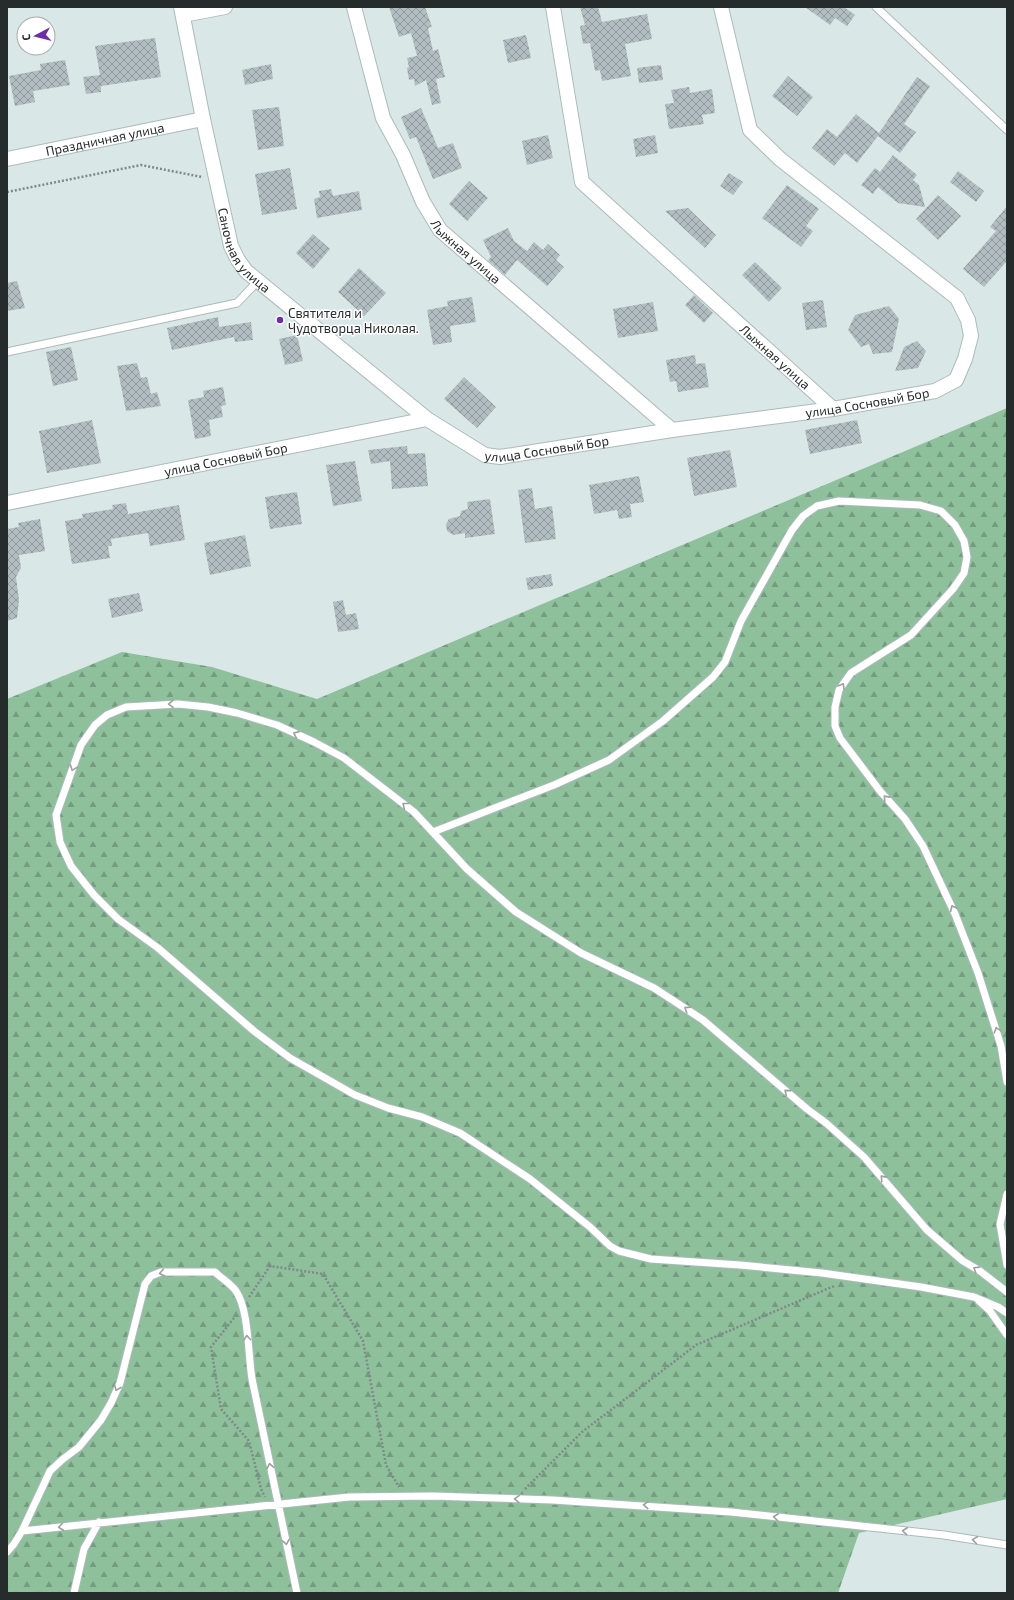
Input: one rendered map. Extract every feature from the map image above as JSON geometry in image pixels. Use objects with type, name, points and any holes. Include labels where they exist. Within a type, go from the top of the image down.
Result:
[{"type":"street","points":[[182,11],[225,7]]},
{"type":"street","name":"Лыжная улица","points":[[354,7],[383,118],[403,155],[423,202],[440,230],[672,430]]},
{"type":"street","name":"Лыжная улица","points":[[553,7],[582,182],[832,409]]},
{"type":"street","name":"улица Сосновый Бор","points":[[7,503],[427,419],[485,455],[500,457],[672,430],[832,409],[935,391],[956,380],[966,359],[971,336],[968,320],[957,298],[780,159],[750,130],[722,7]]},
{"type":"street","name":"Саночная улица","points":[[182,11],[203,119],[231,246],[238,260],[246,271],[427,419]]},
{"type":"street","name":"Праздничная улица","points":[[7,159],[203,119]]},
{"type":"lane","points":[[876,7],[1007,130]]},
{"type":"lane","points":[[7,352],[237,303],[258,281]]},
{"type":"lane","points":[[433,832],[554,785],[609,760],[663,721],[713,677],[724,662],[741,621],[792,530],[803,516],[817,506],[839,501],[920,505],[941,511],[955,525],[964,541],[967,557],[964,573],[953,589],[910,635],[851,673],[839,690],[835,707],[835,726],[840,738],[880,791],[905,819],[924,846],[955,914],[978,973],[1002,1046],[1007,1082]]},
{"type":"lane","points":[[1007,1292],[980,1271],[963,1261],[926,1230],[864,1157],[826,1123],[806,1109],[704,1020],[654,988],[581,953],[516,912],[467,869],[414,812],[376,781],[344,758],[277,725],[237,713],[208,707],[178,704],[126,707],[107,715],[95,725],[81,745],[56,815],[60,842],[71,866],[94,895],[118,919],[158,948],[254,1031],[290,1058],[355,1096],[388,1108],[422,1117],[460,1134],[530,1179],[590,1227],[610,1246],[619,1251],[651,1259],[740,1265],[921,1287],[974,1297],[998,1307],[1007,1313]]},
{"type":"lane","points":[[1007,1194],[1000,1224],[1007,1265]]},
{"type":"lane","points":[[7,1552],[22,1531],[50,1471],[79,1447],[101,1420],[111,1403],[120,1382],[145,1284],[151,1276],[161,1272],[215,1272],[236,1291],[242,1308],[248,1334],[248,1355],[252,1379],[277,1504],[297,1593]]},
{"type":"lane","points":[[974,1297],[990,1311],[1007,1335]]},
{"type":"lane","points":[[22,1531],[349,1497],[405,1496],[515,1498],[730,1512],[944,1535],[1007,1545]]},
{"type":"lane","points":[[74,1593],[84,1549],[99,1522]]},
{"type":"path","points":[[7,192],[140,165],[217,180]]},
{"type":"path","points":[[269,1505],[261,1489],[249,1441],[221,1409],[211,1347],[242,1308],[270,1266],[323,1274],[363,1341],[386,1465],[405,1496]]},
{"type":"path","points":[[515,1498],[582,1432],[696,1345],[853,1278]]},
{"type":"green space","points":[[1007,408],[1007,1499],[859,1533],[838,1593],[7,1593],[7,699],[122,652],[212,667],[317,699]]},
{"type":"building","points":[[389,7],[425,7],[432,27],[428,28],[433,51],[438,49],[445,77],[436,79],[441,103],[432,105],[426,80],[415,86],[414,79],[409,80],[407,58],[417,56],[411,33],[399,37]]},
{"type":"building","points":[[580,7],[598,7],[602,22],[647,14],[652,39],[625,44],[631,76],[602,81],[600,70],[595,71],[590,43],[583,44],[580,26],[585,25]]},
{"type":"building","points":[[805,7],[844,7],[855,15],[847,26],[835,18],[830,25]]},
{"type":"building","points":[[526,35],[531,58],[508,63],[503,40]]},
{"type":"building","points":[[155,38],[161,77],[101,86],[101,92],[86,94],[83,77],[100,75],[95,46]]},
{"type":"building","points":[[65,60],[70,85],[33,91],[35,102],[15,106],[9,76],[41,70],[40,64]]},
{"type":"building","points":[[271,64],[273,79],[245,85],[242,70]]},
{"type":"building","points":[[661,65],[663,80],[639,83],[637,68]]},
{"type":"building","points":[[788,76],[813,97],[797,116],[772,96]]},
{"type":"building","points":[[917,77],[930,86],[904,124],[916,132],[900,153],[878,136],[857,163],[845,153],[834,166],[812,148],[827,129],[837,137],[856,114],[879,133]]},
{"type":"building","points":[[689,87],[690,93],[712,89],[715,113],[702,115],[704,124],[669,129],[665,104],[674,103],[671,90]]},
{"type":"building","points":[[279,107],[284,146],[258,150],[252,110]]},
{"type":"building","points":[[421,108],[438,148],[453,143],[462,168],[433,179],[416,137],[410,139],[401,117]]},
{"type":"building","points":[[548,135],[553,158],[527,165],[522,141]]},
{"type":"building","points":[[655,135],[658,153],[636,157],[633,139]]},
{"type":"building","points":[[893,155],[917,175],[913,180],[919,185],[925,207],[898,203],[878,187],[873,194],[861,185],[875,168],[880,172]]},
{"type":"building","points":[[290,168],[297,209],[262,215],[255,174]]},
{"type":"building","points":[[958,171],[984,191],[976,202],[950,182]]},
{"type":"building","points":[[729,173],[743,182],[733,195],[720,186]]},
{"type":"building","points":[[469,181],[488,198],[467,221],[449,204]]},
{"type":"building","points":[[787,185],[819,209],[806,226],[813,231],[801,247],[762,218]]},
{"type":"building","points":[[331,189],[333,196],[359,191],[362,210],[317,218],[314,199],[320,197],[319,191]]},
{"type":"building","points":[[938,195],[961,216],[938,240],[916,219]]},
{"type":"building","points":[[1007,206],[1007,261],[984,287],[963,269],[996,231],[990,227]]},
{"type":"building","points":[[688,208],[716,235],[705,248],[665,211]]},
{"type":"building","points":[[508,228],[514,241],[527,251],[534,242],[543,250],[548,244],[560,255],[556,260],[564,267],[547,286],[517,260],[505,275],[488,260],[491,257],[483,240]]},
{"type":"building","points":[[313,234],[330,249],[313,269],[296,253]]},
{"type":"building","points":[[755,262],[782,288],[769,302],[742,275]]},
{"type":"building","points":[[359,268],[386,293],[364,316],[338,292]]},
{"type":"building","points":[[17,281],[25,308],[7,311],[7,283]]},
{"type":"building","points":[[694,295],[713,313],[704,323],[685,305]]},
{"type":"building","points":[[472,297],[476,322],[450,326],[452,342],[433,345],[427,310],[448,306],[447,301]]},
{"type":"building","points":[[823,300],[827,327],[806,330],[802,303]]},
{"type":"building","points":[[653,302],[658,331],[618,338],[613,309]]},
{"type":"building","points":[[889,306],[899,319],[892,352],[873,354],[869,344],[861,347],[848,330],[855,315]]},
{"type":"building","points":[[218,317],[219,327],[251,322],[253,340],[235,342],[234,337],[172,350],[167,328]]},
{"type":"building","points":[[297,335],[303,361],[285,365],[279,339]]},
{"type":"building","points":[[917,341],[926,351],[918,368],[895,371],[904,347]]},
{"type":"building","points":[[71,347],[78,380],[53,386],[46,352]]},
{"type":"building","points":[[695,355],[696,364],[705,363],[709,387],[678,392],[676,381],[670,382],[666,360]]},
{"type":"building","points":[[137,363],[141,378],[147,377],[151,394],[157,392],[161,406],[126,411],[117,366]]},
{"type":"building","points":[[464,377],[496,407],[477,428],[444,399]]},
{"type":"building","points":[[223,387],[226,405],[221,406],[223,417],[209,420],[211,436],[195,439],[188,400],[204,397],[203,391]]},
{"type":"building","points":[[92,420],[101,463],[47,473],[39,431]]},
{"type":"building","points":[[857,420],[862,443],[810,454],[805,430]]},
{"type":"building","points":[[407,446],[408,454],[425,453],[428,486],[392,489],[390,461],[371,464],[368,450]]},
{"type":"building","points":[[730,450],[737,487],[694,496],[687,458]]},
{"type":"building","points":[[355,461],[362,501],[333,506],[326,465]]},
{"type":"building","points":[[639,476],[644,502],[630,504],[632,517],[619,519],[617,510],[594,514],[589,485]]},
{"type":"building","points":[[532,488],[535,509],[552,506],[556,539],[525,543],[518,490]]},
{"type":"building","points":[[297,492],[302,524],[270,529],[265,497]]},
{"type":"building","points":[[490,499],[495,534],[465,538],[465,533],[453,535],[447,531],[446,524],[449,519],[460,516],[461,511],[468,509],[467,502]]},
{"type":"building","points":[[126,503],[128,514],[179,505],[185,540],[150,546],[148,533],[111,539],[112,546],[108,546],[110,558],[72,564],[65,521],[83,518],[82,514],[113,509],[112,505]]},
{"type":"building","points":[[40,519],[45,551],[19,555],[21,568],[16,577],[19,600],[17,618],[7,621],[7,529],[19,527],[18,523]]},
{"type":"building","points":[[245,535],[251,566],[210,575],[204,543]]},
{"type":"building","points":[[551,574],[553,586],[528,590],[526,578]]},
{"type":"building","points":[[139,593],[143,611],[112,618],[108,599]]},
{"type":"building","points":[[343,600],[346,615],[356,613],[359,629],[338,632],[333,602]]},
{"type":"place","name":"Святителя и Чудотворца Николая.","points":[[280,320]]}]
